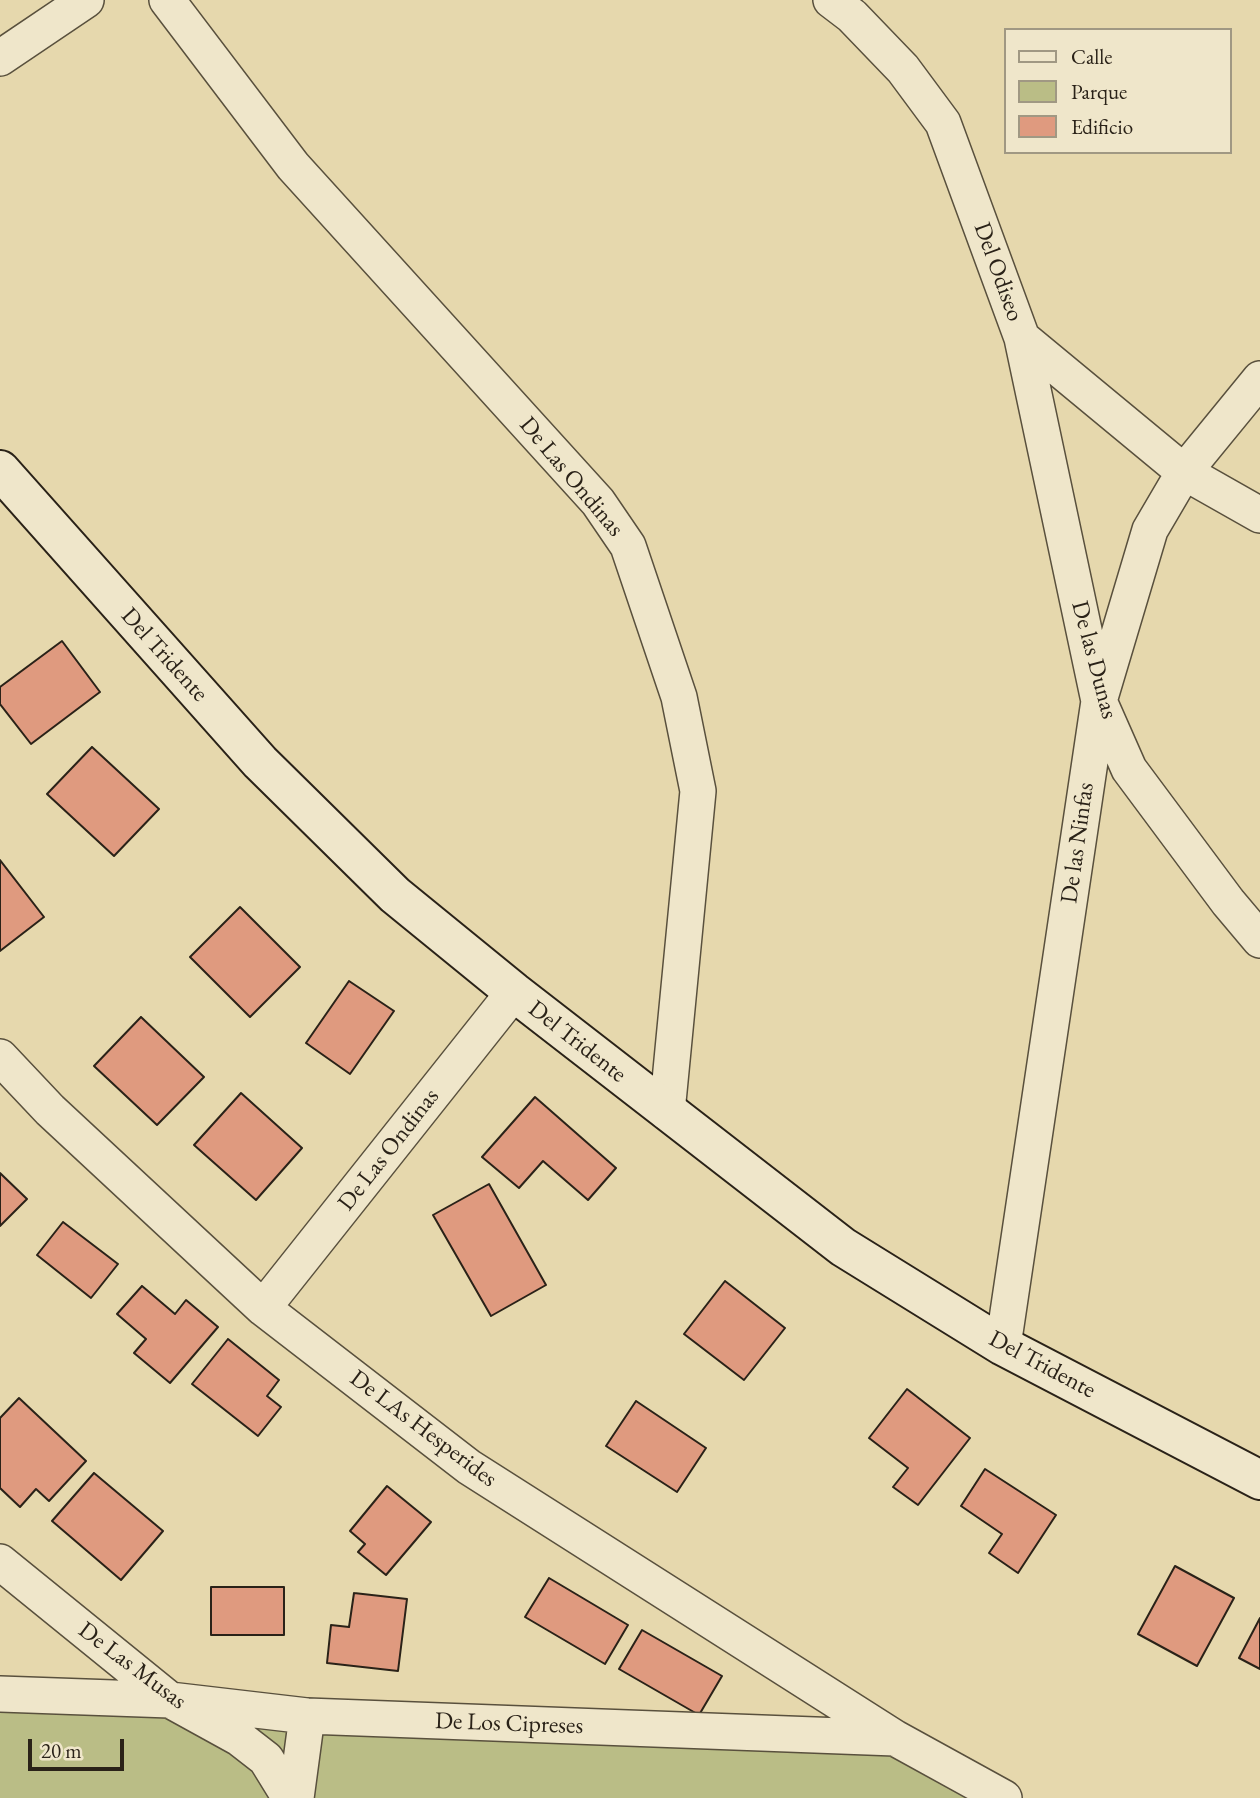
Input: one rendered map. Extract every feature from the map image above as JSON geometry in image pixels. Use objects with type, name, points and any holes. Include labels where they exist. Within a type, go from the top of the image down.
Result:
[{"type":"main road","name":"Del Tridente","points":[[0,470],[260,762],[395,895],[514,992],[843,1247],[1003,1346],[1260,1480]]},
{"type":"street","points":[[0,58],[86,0]]},
{"type":"street","name":"De Las Ondinas","points":[[167,0],[293,166],[598,502],[628,546],[679,697],[698,791],[667,1112]]},
{"type":"street","name":"Del Odiseo","points":[[831,0],[852,16],[903,69],[943,123],[1022,338],[1184,472],[1260,515]]},
{"type":"street","name":"De las Dunas","points":[[1022,338],[1099,701],[1129,769],[1228,902],[1260,940]]},
{"type":"street","name":"De las Ninfas","points":[[1003,1346],[1099,701],[1150,530],[1184,472],[1260,379]]},
{"type":"street","name":"De Las Ondinas","points":[[264,1308],[514,992]]},
{"type":"street","name":"De LAs Hesperides","points":[[0,1057],[50,1110],[264,1308],[469,1467],[895,1738]]},
{"type":"street","name":"De Las Musas","points":[[0,1562],[170,1700],[239,1738],[266,1759],[290,1798]]},
{"type":"street","name":"De Los Cipreses","points":[[0,1694],[170,1700],[307,1716],[895,1738],[1003,1798]]},
{"type":"street","points":[[296,1798],[307,1716]]},
{"type":"green space","points":[[0,1695],[895,1738],[1004,1798],[0,1798]]},
{"type":"building","points":[[62,641],[100,692],[31,744],[0,704],[0,687]]},
{"type":"building","points":[[92,747],[159,809],[114,856],[47,794]]},
{"type":"building","points":[[0,860],[44,917],[0,951]]},
{"type":"building","points":[[240,907],[300,967],[250,1017],[190,957]]},
{"type":"building","points":[[349,981],[394,1011],[350,1074],[306,1043]]},
{"type":"building","points":[[141,1017],[204,1077],[157,1125],[94,1066]]},
{"type":"building","points":[[241,1093],[302,1148],[256,1200],[194,1145]]},
{"type":"building","points":[[535,1097],[616,1168],[588,1200],[543,1161],[519,1188],[482,1157]]},
{"type":"building","points":[[0,1173],[27,1199],[0,1226]]},
{"type":"building","points":[[489,1184],[546,1285],[491,1316],[433,1215]]},
{"type":"building","points":[[63,1222],[118,1264],[91,1298],[37,1255]]},
{"type":"building","points":[[725,1281],[785,1328],[744,1380],[684,1334]]},
{"type":"building","points":[[142,1286],[175,1314],[186,1300],[218,1327],[170,1383],[134,1353],[146,1339],[117,1314]]},
{"type":"building","points":[[228,1339],[279,1380],[267,1396],[281,1407],[258,1436],[192,1384]]},
{"type":"building","points":[[907,1389],[970,1438],[918,1505],[893,1487],[908,1468],[869,1438]]},
{"type":"building","points":[[19,1398],[86,1461],[49,1501],[36,1489],[20,1507],[0,1488],[0,1418]]},
{"type":"building","points":[[636,1401],[706,1448],[677,1492],[606,1446]]},
{"type":"building","points":[[985,1469],[1056,1515],[1018,1573],[989,1553],[1002,1534],[961,1506]]},
{"type":"building","points":[[94,1473],[163,1531],[121,1580],[52,1521]]},
{"type":"building","points":[[387,1486],[431,1522],[386,1575],[358,1552],[365,1544],[350,1531]]},
{"type":"building","points":[[1175,1566],[1234,1598],[1197,1666],[1138,1634]]},
{"type":"building","points":[[549,1578],[628,1625],[605,1664],[525,1617]]},
{"type":"building","points":[[211,1587],[284,1587],[284,1635],[211,1635]]},
{"type":"building","points":[[354,1593],[407,1599],[398,1671],[327,1663],[331,1625],[349,1627]]},
{"type":"building","points":[[1260,1618],[1260,1669],[1239,1658]]},
{"type":"building","points":[[642,1630],[722,1676],[699,1715],[619,1669]]}]
